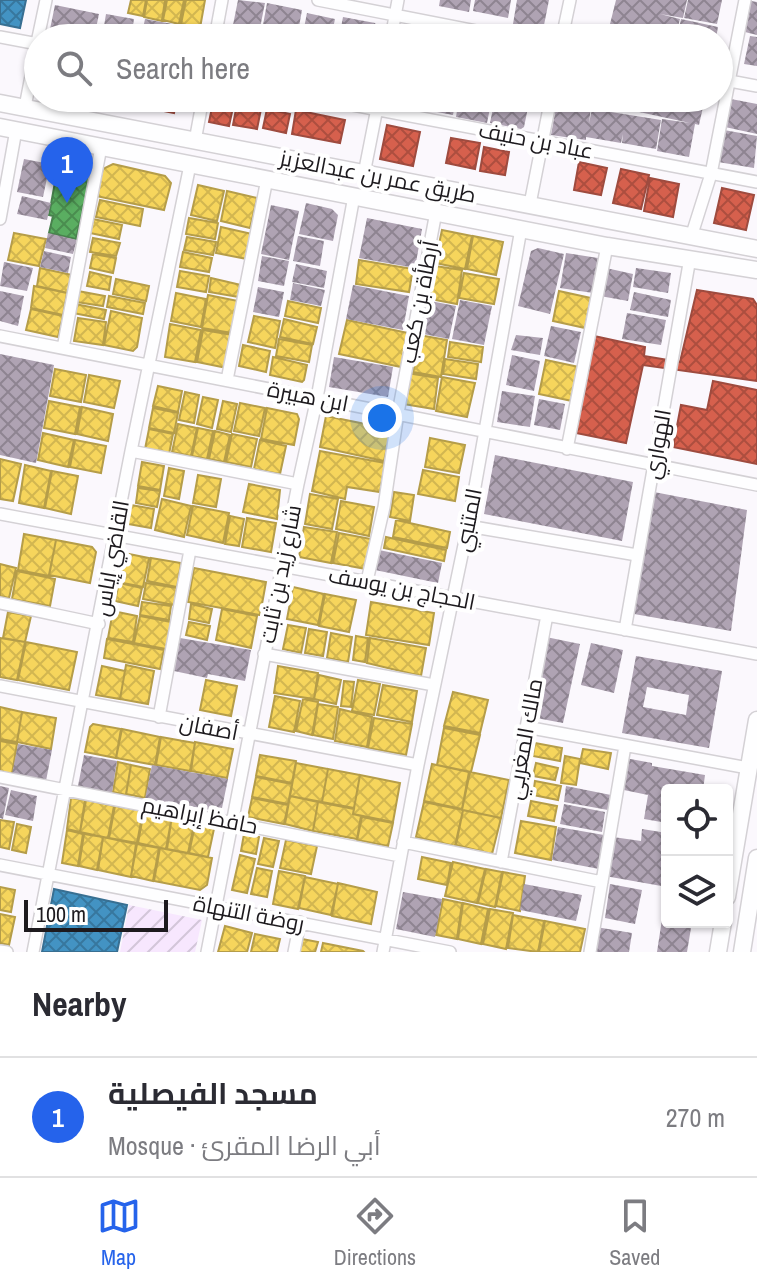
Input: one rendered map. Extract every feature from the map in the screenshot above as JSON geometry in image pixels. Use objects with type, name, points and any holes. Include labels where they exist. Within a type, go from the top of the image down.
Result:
[{"type":"main road","name":"طريق عمر بن عبدالعزيز","points":[[0,103],[24,107]]},
{"type":"main road","name":"طريق عمر بن عبدالعزيز","points":[[50,112],[757,249]]},
{"type":"main road","name":"طريق عمر بن عبدالعزيز","points":[[8,129],[607,246],[757,270]]},
{"type":"main road","points":[[733,860],[757,720]]},
{"type":"main road","points":[[742,952],[757,858]]},
{"type":"main road","points":[[718,952],[722,928]]},
{"type":"street","points":[[41,24],[46,0]]},
{"type":"street","points":[[218,24],[222,0]]},
{"type":"street","points":[[318,0],[441,24]]},
{"type":"street","points":[[393,24],[398,0]]},
{"type":"street","points":[[565,24],[570,0]]},
{"type":"street","points":[[733,46],[745,0]]},
{"type":"street","points":[[0,37],[24,40]]},
{"type":"street","points":[[733,82],[757,86]]},
{"type":"street","points":[[195,141],[200,112]]},
{"type":"street","points":[[364,174],[376,112]]},
{"type":"street","name":"عباد بن حنيف","points":[[413,112],[542,141],[757,182]]},
{"type":"street","points":[[530,204],[548,112]]},
{"type":"street","points":[[692,234],[711,174],[720,112]]},
{"type":"street","points":[[0,219],[8,129]]},
{"type":"street","points":[[63,348],[101,147]]},
{"type":"street","name":"القاضي إياس","points":[[33,952],[190,165]]},
{"type":"street","points":[[227,380],[267,179]]},
{"type":"street","name":"شارع زيد بن ثابت","points":[[207,952],[354,196]]},
{"type":"street","name":"أرطأة بن كعب","points":[[367,581],[384,507],[398,413],[436,212]]},
{"type":"street","name":"المتنبي","points":[[384,946],[468,526],[521,229]]},
{"type":"street","points":[[567,449],[607,246]]},
{"type":"street","name":"الهواري","points":[[625,630],[690,258]]},
{"type":"street","name":"ابن هبيرة","points":[[0,336],[757,485]]},
{"type":"street","points":[[131,451],[298,484]]},
{"type":"street","name":"الحجاج بن يوسف","points":[[0,514],[757,654]]},
{"type":"street","points":[[468,526],[637,555]]},
{"type":"street","points":[[159,717],[190,550]]},
{"type":"street","points":[[0,603],[99,624]]},
{"type":"street","name":"مالك المغربي","points":[[501,862],[547,615]]},
{"type":"street","points":[[264,654],[434,685]]},
{"type":"street","name":"أصفان","points":[[0,686],[418,765]]},
{"type":"street","points":[[526,727],[748,768]]},
{"type":"street","points":[[590,952],[625,746]]},
{"type":"street","name":"حافظ إبراهيم","points":[[0,777],[400,856]]},
{"type":"street","points":[[403,842],[602,882]]},
{"type":"street","name":"روضة التنهاة","points":[[0,865],[300,922],[384,946],[450,952]]},
{"type":"street","points":[[294,952],[300,922]]},
{"type":"street","points":[[0,951],[7,952]]},
{"type":"shaded area","points":[[129,905],[202,920],[195,952],[120,952]]},
{"type":"building: Homes","points":[[131,0],[146,0],[143,16],[128,13]]},
{"type":"building: Homes","points":[[147,0],[165,0],[162,21],[144,17]]},
{"type":"building: Homes","points":[[167,0],[184,0],[179,24],[163,20]]},
{"type":"building: Homes","points":[[186,0],[205,0],[201,24],[181,24]]},
{"type":"building: Homes","points":[[113,164],[165,176],[171,183],[164,210],[96,196],[103,169]]},
{"type":"building: Homes","points":[[198,185],[224,191],[217,221],[191,215]]},
{"type":"building: Homes","points":[[227,191],[257,198],[250,228],[221,221]]},
{"type":"building: Homes","points":[[100,200],[143,209],[140,226],[96,217]]},
{"type":"building: Homes","points":[[189,218],[218,223],[215,239],[186,234]]},
{"type":"building: Homes","points":[[93,219],[122,225],[119,239],[90,233]]},
{"type":"building: Homes","points":[[221,227],[252,234],[247,259],[216,253]]},
{"type":"building: Homes","points":[[442,230],[472,236],[465,269],[435,263]]},
{"type":"building: Homes","points":[[14,233],[46,239],[39,266],[8,260]]},
{"type":"building: Homes","points":[[473,236],[503,242],[496,275],[467,269]]},
{"type":"building: Homes","points":[[187,237],[216,242],[213,255],[184,250]]},
{"type":"building: Homes","points":[[93,238],[120,243],[116,256],[90,252]]},
{"type":"building: Homes","points":[[183,252],[212,258],[209,272],[180,267]]},
{"type":"building: Homes","points":[[93,254],[116,258],[113,273],[90,268]]},
{"type":"building: Homes","points":[[359,260],[413,269],[409,292],[356,284]]},
{"type":"building: Homes","points":[[435,266],[462,270],[457,304],[430,299]]},
{"type":"building: Homes","points":[[40,268],[72,275],[68,293],[37,286]]},
{"type":"building: Homes","points":[[180,271],[209,276],[206,292],[177,287]]},
{"type":"building: Homes","points":[[90,272],[111,277],[109,290],[87,286]]},
{"type":"building: Homes","points":[[464,273],[499,279],[494,304],[459,298]]},
{"type":"building: Homes","points":[[211,278],[241,285],[239,297],[209,292]]},
{"type":"building: Homes","points":[[116,279],[149,286],[146,301],[113,294]]},
{"type":"building: Homes","points":[[34,286],[67,293],[63,315],[31,308]]},
{"type":"building: Homes","points":[[78,291],[105,296],[103,306],[76,302]]},
{"type":"building: Homes","points":[[559,291],[591,298],[585,328],[553,321]]},
{"type":"building: Homes","points":[[176,293],[206,299],[201,327],[171,321]]},
{"type":"building: Homes","points":[[208,295],[238,301],[232,333],[202,328]]},
{"type":"building: Homes","points":[[109,296],[145,303],[143,314],[107,307]]},
{"type":"building: Homes","points":[[288,301],[321,308],[318,323],[285,316]]},
{"type":"building: Homes","points":[[75,304],[106,310],[104,319],[73,313]]},
{"type":"building: Homes","points":[[31,309],[63,316],[58,337],[26,330]]},
{"type":"building: Homes","points":[[111,311],[142,318],[137,347],[133,351],[104,345]]},
{"type":"building: Homes","points":[[254,316],[280,321],[275,348],[248,342]]},
{"type":"building: Homes","points":[[78,318],[106,322],[103,345],[74,341]]},
{"type":"building: Homes","points":[[284,319],[317,327],[313,344],[280,337]]},
{"type":"building: Homes","points":[[347,320],[408,333],[401,367],[339,354]]},
{"type":"building: Homes","points":[[170,324],[201,330],[195,362],[165,357]]},
{"type":"building: Homes","points":[[203,330],[233,335],[227,368],[197,362]]},
{"type":"building: Homes","points":[[419,335],[447,340],[441,377],[413,372]]},
{"type":"building: Homes","points":[[279,339],[312,345],[309,362],[276,356]]},
{"type":"building: Homes","points":[[450,342],[483,347],[481,362],[448,357]]},
{"type":"building: Homes","points":[[243,345],[270,351],[266,372],[239,366]]},
{"type":"building: Homes","points":[[273,357],[307,365],[304,380],[270,375]]},
{"type":"building: Homes","points":[[445,359],[478,364],[476,379],[443,374]]},
{"type":"building: Homes","points":[[546,360],[579,367],[572,401],[539,394]]},
{"type":"building: Homes","points":[[55,369],[86,375],[81,402],[50,396]]},
{"type":"building: Homes","points":[[407,373],[438,378],[434,409],[403,404]]},
{"type":"building: Homes","points":[[89,375],[120,381],[114,408],[84,402]]},
{"type":"building: Homes","points":[[442,377],[475,383],[467,417],[436,411]]},
{"type":"building: Homes","points":[[158,386],[182,391],[178,412],[153,406]]},
{"type":"building: Homes","points":[[185,392],[199,395],[194,423],[179,420]]},
{"type":"building: Homes","points":[[203,397],[218,400],[212,428],[197,424]]},
{"type":"building: Homes","points":[[49,401],[80,407],[75,434],[44,428]]},
{"type":"building: Homes","points":[[223,401],[237,404],[231,432],[217,429]]},
{"type":"building: Homes","points":[[240,403],[265,408],[259,436],[234,431]]},
{"type":"building: Homes","points":[[82,407],[113,414],[108,441],[77,434]]},
{"type":"building: Homes","points":[[153,408],[178,413],[174,433],[149,428]]},
{"type":"building: Homes","points":[[267,408],[297,414],[299,419],[294,445],[261,439]]},
{"type":"building: Homes","points":[[326,416],[380,427],[390,434],[384,461],[320,447]]},
{"type":"building: Homes","points":[[178,424],[197,428],[191,456],[172,452]]},
{"type":"building: Homes","points":[[198,428],[213,431],[207,459],[192,456]]},
{"type":"building: Homes","points":[[149,429],[173,434],[169,454],[145,449]]},
{"type":"building: Homes","points":[[215,431],[230,435],[224,462],[209,459]]},
{"type":"building: Homes","points":[[43,433],[74,440],[68,467],[38,460]]},
{"type":"building: Homes","points":[[232,434],[257,439],[251,467],[226,462]]},
{"type":"building: Homes","points":[[430,438],[465,445],[459,473],[425,467]]},
{"type":"building: Homes","points":[[75,440],[106,446],[101,473],[70,467]]},
{"type":"building: Homes","points":[[260,440],[286,446],[280,474],[254,469]]},
{"type":"building: Homes","points":[[320,451],[385,463],[380,492],[347,487],[345,499],[312,491]]},
{"type":"building: Homes","points":[[0,459],[21,464],[13,501],[0,499]]},
{"type":"building: Homes","points":[[142,462],[164,466],[160,490],[138,486]]},
{"type":"building: Homes","points":[[25,465],[51,471],[44,508],[19,503]]},
{"type":"building: Homes","points":[[169,468],[184,471],[179,499],[164,496]]},
{"type":"building: Homes","points":[[423,470],[459,477],[455,501],[418,494]]},
{"type":"building: Homes","points":[[52,471],[78,476],[71,514],[45,508]]},
{"type":"building: Homes","points":[[198,475],[221,479],[216,507],[193,503]]},
{"type":"building: Homes","points":[[249,484],[280,490],[277,519],[243,512]]},
{"type":"building: Homes","points":[[138,488],[160,491],[157,507],[136,503]]},
{"type":"building: Homes","points":[[394,492],[414,495],[410,521],[390,517]]},
{"type":"building: Homes","points":[[310,494],[338,499],[332,529],[305,524]]},
{"type":"building: Homes","points":[[162,499],[191,506],[184,537],[155,530]]},
{"type":"building: Homes","points":[[341,501],[374,507],[369,536],[336,529]]},
{"type":"building: Homes","points":[[131,505],[154,509],[151,528],[128,524]]},
{"type":"building: Homes","points":[[193,506],[229,513],[223,543],[187,535]]},
{"type":"building: Homes","points":[[230,516],[244,519],[239,546],[225,544]]},
{"type":"building: Homes","points":[[247,518],[276,523],[271,552],[242,547]]},
{"type":"building: Homes","points":[[396,520],[450,532],[447,548],[393,537]]},
{"type":"building: Homes","points":[[304,527],[337,532],[331,563],[299,557]]},
{"type":"building: Homes","points":[[339,533],[371,539],[366,569],[333,563]]},
{"type":"building: Homes","points":[[24,534],[56,540],[49,576],[18,570]]},
{"type":"building: Homes","points":[[386,537],[446,550],[444,561],[384,548]]},
{"type":"building: Homes","points":[[56,540],[92,547],[96,552],[90,583],[49,575]]},
{"type":"building: Homes","points":[[124,553],[149,558],[143,587],[118,582]]},
{"type":"building: Homes","points":[[151,558],[181,563],[177,587],[147,581]]},
{"type":"building: Homes","points":[[0,564],[16,568],[9,598],[0,596]]},
{"type":"building: Homes","points":[[194,568],[266,582],[260,615],[188,602]]},
{"type":"building: Homes","points":[[17,571],[55,579],[50,606],[12,599]]},
{"type":"building: Homes","points":[[119,583],[142,588],[138,606],[115,601]]},
{"type":"building: Homes","points":[[146,583],[177,588],[174,605],[143,599]]},
{"type":"building: Homes","points":[[293,587],[324,594],[318,625],[287,619]]},
{"type":"building: Homes","points":[[325,594],[356,600],[349,632],[319,626]]},
{"type":"building: Homes","points":[[142,602],[171,606],[169,620],[140,615]]},
{"type":"building: Homes","points":[[371,602],[434,613],[429,645],[366,635]]},
{"type":"building: Homes","points":[[191,604],[212,609],[209,623],[189,619]]},
{"type":"building: Homes","points":[[222,609],[257,616],[251,648],[216,640]]},
{"type":"building: Homes","points":[[113,611],[137,616],[133,642],[108,638]]},
{"type":"building: Homes","points":[[8,612],[31,616],[25,642],[3,638]]},
{"type":"building: Homes","points":[[140,616],[171,622],[166,649],[134,643]]},
{"type":"building: Homes","points":[[189,622],[210,626],[207,640],[186,635]]},
{"type":"building: Homes","points":[[288,625],[306,628],[301,653],[283,649]]},
{"type":"building: Homes","points":[[309,629],[327,632],[323,656],[305,653]]},
{"type":"building: Homes","points":[[331,633],[352,637],[348,662],[327,658]]},
{"type":"building: Homes","points":[[356,636],[368,638],[365,662],[353,660]]},
{"type":"building: Homes","points":[[0,638],[25,642],[17,680],[0,677]]},
{"type":"building: Homes","points":[[370,638],[426,648],[421,676],[367,663]]},
{"type":"building: Homes","points":[[107,639],[164,650],[160,669],[104,658]]},
{"type":"building: Homes","points":[[26,642],[77,652],[69,690],[18,680]]},
{"type":"building: Homes","points":[[126,665],[154,671],[148,704],[120,699]]},
{"type":"building: Homes","points":[[102,666],[125,671],[120,699],[96,695]]},
{"type":"building: Homes","points":[[278,666],[318,673],[314,699],[274,693]]},
{"type":"building: Homes","points":[[319,675],[341,680],[336,704],[314,699]]},
{"type":"building: Homes","points":[[206,680],[237,686],[231,716],[200,710]]},
{"type":"building: Homes","points":[[358,680],[380,684],[374,715],[352,711]]},
{"type":"building: Homes","points":[[344,681],[354,682],[351,707],[341,706]]},
{"type":"building: Homes","points":[[383,685],[417,691],[412,722],[377,715]]},
{"type":"building: Homes","points":[[453,692],[488,700],[480,733],[444,726]]},
{"type":"building: Homes","points":[[275,696],[300,701],[294,732],[269,727]]},
{"type":"building: Homes","points":[[303,699],[318,702],[312,735],[296,731]]},
{"type":"building: Homes","points":[[318,704],[338,707],[333,739],[313,735]]},
{"type":"building: Homes","points":[[0,707],[22,712],[17,742],[0,739]]},
{"type":"building: Homes","points":[[340,709],[372,717],[367,747],[335,741]]},
{"type":"building: Homes","points":[[22,712],[56,718],[51,749],[17,742]]},
{"type":"building: Homes","points":[[374,718],[412,724],[406,755],[368,748]]},
{"type":"building: Homes","points":[[93,724],[121,729],[116,758],[85,752]]},
{"type":"building: Homes","points":[[444,728],[480,735],[471,772],[437,765]]},
{"type":"building: Homes","points":[[122,729],[160,737],[155,765],[116,758]]},
{"type":"building: Homes","points":[[161,737],[195,743],[190,771],[156,765]]},
{"type":"building: Homes","points":[[0,741],[17,744],[12,774],[0,772]]},
{"type":"building: Homes","points":[[195,742],[233,749],[227,778],[191,771]]},
{"type":"building: Homes","points":[[535,743],[562,748],[560,761],[533,756]]},
{"type":"building: Homes","points":[[583,749],[611,753],[608,769],[580,763]]},
{"type":"building: Homes","points":[[260,755],[296,761],[292,783],[256,776]]},
{"type":"building: Homes","points":[[565,756],[580,759],[576,785],[561,783]]},
{"type":"building: Homes","points":[[118,762],[131,765],[126,795],[113,792]]},
{"type":"building: Homes","points":[[296,763],[328,769],[322,802],[290,796]]},
{"type":"building: Homes","points":[[536,763],[558,768],[555,780],[533,776]]},
{"type":"building: Homes","points":[[432,764],[469,772],[462,809],[424,801]]},
{"type":"building: Homes","points":[[131,765],[150,769],[145,798],[126,794]]},
{"type":"building: Homes","points":[[328,769],[360,775],[354,808],[322,802]]},
{"type":"building: Homes","points":[[470,772],[509,780],[501,818],[462,810]]},
{"type":"building: Homes","points":[[360,775],[400,783],[393,822],[353,814]]},
{"type":"building: Homes","points":[[256,777],[292,784],[288,804],[252,797]]},
{"type":"building: Homes","points":[[535,781],[561,786],[558,800],[533,795]]},
{"type":"building: Homes","points":[[290,796],[318,802],[313,831],[285,824]]},
{"type":"building: Homes","points":[[71,798],[85,800],[80,832],[67,829]]},
{"type":"building: Homes","points":[[252,798],[288,805],[284,824],[248,817]]},
{"type":"building: Homes","points":[[86,800],[114,806],[108,838],[80,832]]},
{"type":"building: Homes","points":[[531,801],[557,806],[554,821],[528,816]]},
{"type":"building: Homes","points":[[318,802],[354,809],[353,814],[361,816],[357,839],[313,831]]},
{"type":"building: Homes","points":[[424,802],[463,810],[455,846],[416,837]]},
{"type":"building: Homes","points":[[115,806],[143,811],[137,843],[109,838]]},
{"type":"building: Homes","points":[[463,810],[501,818],[492,854],[456,845]]},
{"type":"building: Homes","points":[[144,811],[172,816],[166,849],[138,843]]},
{"type":"building: Homes","points":[[172,816],[195,820],[188,853],[167,849]]},
{"type":"building: Homes","points":[[362,817],[393,823],[388,846],[357,840]]},
{"type":"building: Homes","points":[[0,820],[14,822],[9,849],[0,847]]},
{"type":"building: Homes","points":[[196,821],[215,824],[208,857],[189,853]]},
{"type":"building: Homes","points":[[521,821],[556,827],[551,860],[515,853]]},
{"type":"building: Homes","points":[[17,824],[31,827],[26,853],[12,850]]},
{"type":"building: Homes","points":[[67,830],[83,834],[78,866],[62,863]]},
{"type":"building: Homes","points":[[84,834],[103,837],[97,870],[79,866]]},
{"type":"building: Homes","points":[[244,834],[259,837],[256,854],[241,851]]},
{"type":"building: Homes","points":[[103,837],[136,844],[131,877],[98,870]]},
{"type":"building: Homes","points":[[264,838],[279,841],[273,867],[258,864]]},
{"type":"building: Homes","points":[[286,840],[317,846],[311,874],[280,868]]},
{"type":"building: Homes","points":[[137,844],[159,848],[153,881],[131,876]]},
{"type":"building: Homes","points":[[160,848],[212,858],[207,885],[200,890],[154,881]]},
{"type":"building: Homes","points":[[240,855],[255,859],[247,893],[232,890]]},
{"type":"building: Homes","points":[[422,857],[451,863],[447,885],[418,879]]},
{"type":"building: Homes","points":[[453,862],[485,869],[477,903],[445,896]]},
{"type":"building: Homes","points":[[257,868],[272,871],[267,897],[251,894]]},
{"type":"building: Homes","points":[[486,869],[502,872],[495,907],[478,903]]},
{"type":"building: Homes","points":[[279,871],[305,876],[298,909],[273,904]]},
{"type":"building: Homes","points":[[503,872],[525,876],[520,911],[496,906]]},
{"type":"building: Homes","points":[[305,877],[338,884],[331,915],[299,908]]},
{"type":"building: Homes","points":[[338,883],[377,892],[371,924],[332,916]]},
{"type":"building: Homes","points":[[0,887],[15,890],[11,912],[0,910]]},
{"type":"building: Homes","points":[[443,899],[462,903],[457,939],[436,935]]},
{"type":"building: Homes","points":[[463,903],[488,909],[481,944],[458,939]]},
{"type":"building: Homes","points":[[490,909],[513,913],[506,949],[483,944]]},
{"type":"building: Homes","points":[[0,914],[15,917],[9,945],[0,943]]},
{"type":"building: Homes","points":[[513,915],[544,921],[538,952],[508,948]]},
{"type":"building: Homes","points":[[545,921],[585,929],[580,952],[539,952]]},
{"type":"building: Homes","points":[[225,926],[252,933],[247,952],[218,952]]},
{"type":"building: Homes","points":[[255,934],[280,939],[277,952],[251,952]]},
{"type":"building: Homes","points":[[302,939],[318,942],[315,952],[298,952]]},
{"type":"building: Homes","points":[[323,943],[363,951],[364,952],[321,952]]},
{"type":"building: Shops","points":[[211,112],[232,112],[229,126],[209,122]]},
{"type":"building: Shops","points":[[236,112],[260,112],[257,129],[233,125]]},
{"type":"building: Shops","points":[[266,112],[290,114],[286,133],[263,128]]},
{"type":"building: Shops","points":[[296,112],[345,120],[340,143],[292,134]]},
{"type":"building: Shops","points":[[387,125],[420,132],[413,166],[380,159]]},
{"type":"building: Shops","points":[[451,138],[480,143],[475,169],[446,163]]},
{"type":"building: Shops","points":[[484,147],[509,152],[505,175],[480,171]]},
{"type":"building: Shops","points":[[579,162],[607,168],[601,195],[574,190]]},
{"type":"building: Shops","points":[[621,169],[649,175],[641,209],[613,203]]},
{"type":"building: Shops","points":[[650,178],[679,184],[673,217],[644,211]]},
{"type":"building: Shops","points":[[722,188],[754,195],[746,230],[714,223]]},
{"type":"building: Shops","points":[[697,290],[753,299],[757,305],[757,381],[643,365],[626,443],[576,433],[594,336],[645,347],[644,356],[680,362]]},
{"type":"building: Shops","points":[[713,381],[757,390],[757,464],[673,447],[681,405],[707,410]]},
{"type":"building: Schools","points":[[0,0],[26,0],[20,28],[0,24]]},
{"type":"building: Schools","points":[[54,889],[127,905],[117,952],[42,952]]},
{"type":"building: Public","points":[[60,155],[88,161],[89,184],[76,239],[49,233],[53,216],[49,215]]},
{"type":"building: Other","points":[[238,0],[265,3],[261,24],[233,24]]},
{"type":"building: Other","points":[[440,0],[471,0],[469,12],[439,6]]},
{"type":"building: Other","points":[[475,0],[511,0],[508,18],[473,11]]},
{"type":"building: Other","points":[[517,0],[549,0],[544,24],[513,24]]},
{"type":"building: Other","points":[[616,0],[687,0],[683,18],[660,14],[680,19],[679,24],[610,24]]},
{"type":"building: Other","points":[[688,0],[722,0],[717,24],[684,18]]},
{"type":"building: Other","points":[[751,1],[757,2],[757,35],[745,32]]},
{"type":"building: Other","points":[[267,3],[302,10],[300,24],[263,24]]},
{"type":"building: Other","points":[[55,5],[99,14],[97,24],[51,24]]},
{"type":"building: Other","points":[[307,13],[335,19],[334,24],[305,24]]},
{"type":"building: Other","points":[[106,14],[134,19],[133,24],[104,24]]},
{"type":"building: Other","points":[[343,17],[376,24],[342,24]]},
{"type":"building: Other","points":[[145,19],[172,24],[144,24]]},
{"type":"building: Other","points":[[681,19],[704,24],[680,24]]},
{"type":"building: Other","points":[[750,36],[757,37],[757,66],[744,64]]},
{"type":"building: Other","points":[[733,99],[757,104],[757,134],[725,127],[728,112],[733,112]]},
{"type":"building: Other","points":[[457,112],[489,112],[487,123],[456,117]]},
{"type":"building: Other","points":[[492,112],[527,112],[521,129],[490,123]]},
{"type":"building: Other","points":[[555,112],[590,112],[589,123],[591,112],[661,120],[656,149],[622,143],[623,134],[621,143],[551,135]]},
{"type":"building: Other","points":[[639,112],[702,112],[699,125],[695,124],[689,157],[657,151],[662,119],[690,123]]},
{"type":"building: Other","points":[[724,130],[757,136],[754,168],[718,162]]},
{"type":"building: Other","points":[[24,159],[50,164],[43,197],[17,192]]},
{"type":"building: Other","points":[[22,196],[51,203],[47,220],[17,214]]},
{"type":"building: Other","points":[[306,203],[332,209],[338,215],[333,241],[299,234]]},
{"type":"building: Other","points":[[271,205],[299,211],[289,260],[261,254]]},
{"type":"building: Other","points":[[367,218],[422,229],[415,268],[359,258]]},
{"type":"building: Other","points":[[48,233],[77,240],[73,254],[45,248]]},
{"type":"building: Other","points":[[298,236],[324,241],[320,266],[293,261]]},
{"type":"building: Other","points":[[538,248],[564,254],[550,314],[518,306],[531,251]]},
{"type":"building: Other","points":[[44,251],[71,257],[68,273],[40,267]]},
{"type":"building: Other","points":[[566,253],[598,258],[593,293],[560,288]]},
{"type":"building: Other","points":[[262,256],[289,261],[284,286],[258,281]]},
{"type":"building: Other","points":[[4,262],[33,268],[27,291],[0,286]]},
{"type":"building: Other","points":[[296,264],[327,271],[324,288],[292,282]]},
{"type":"building: Other","points":[[606,268],[633,274],[628,301],[600,296]]},
{"type":"building: Other","points":[[636,268],[671,273],[668,293],[633,287]]},
{"type":"building: Other","points":[[293,283],[325,290],[321,306],[290,300]]},
{"type":"building: Other","points":[[353,285],[409,296],[403,330],[346,319]]},
{"type":"building: Other","points":[[258,287],[284,292],[279,317],[253,312]]},
{"type":"building: Other","points":[[0,291],[24,296],[18,326],[0,321]]},
{"type":"building: Other","points":[[634,292],[671,300],[668,317],[630,310]]},
{"type":"building: Other","points":[[425,300],[456,306],[449,339],[418,333]]},
{"type":"building: Other","points":[[460,300],[492,306],[484,345],[452,339]]},
{"type":"building: Other","points":[[627,313],[666,320],[661,345],[622,339]]},
{"type":"building: Other","points":[[551,326],[581,332],[574,363],[544,356]]},
{"type":"building: Other","points":[[516,335],[543,338],[540,355],[511,350]]},
{"type":"building: Other","points":[[0,354],[54,365],[36,463],[0,455]]},
{"type":"building: Other","points":[[512,355],[540,361],[534,391],[506,385]]},
{"type":"building: Other","points":[[334,357],[393,367],[388,397],[329,387]]},
{"type":"building: Other","points":[[502,391],[535,396],[530,427],[497,422]]},
{"type":"building: Other","points":[[539,399],[565,404],[560,430],[534,425]]},
{"type":"building: Other","points":[[495,455],[633,482],[622,541],[484,514]]},
{"type":"building: Other","points":[[654,492],[747,510],[731,631],[634,614]]},
{"type":"building: Other","points":[[379,550],[442,563],[438,583],[375,570]]},
{"type":"building: Other","points":[[546,637],[580,644],[563,723],[531,717]]},
{"type":"building: Other","points":[[180,638],[251,650],[245,681],[174,671]]},
{"type":"building: Other","points":[[591,643],[623,650],[614,693],[581,685]]},
{"type":"building: Other","points":[[636,656],[722,671],[709,748],[622,733]],"holes":[[[647,687],[689,695],[686,715],[643,707]]]},
{"type":"building: Other","points":[[18,744],[52,750],[46,781],[12,774]]},
{"type":"building: Other","points":[[84,755],[117,761],[112,793],[78,786]]},
{"type":"building: Other","points":[[625,758],[705,775],[704,784],[661,784],[661,822],[644,819],[648,795],[619,789]]},
{"type":"building: Other","points":[[152,765],[228,779],[222,808],[217,811],[145,799]]},
{"type":"building: Other","points":[[0,786],[9,788],[3,819],[0,818]]},
{"type":"building: Other","points":[[566,786],[611,795],[608,810],[564,802]]},
{"type":"building: Other","points":[[11,790],[37,796],[33,821],[5,815]]},
{"type":"building: Other","points":[[564,804],[605,812],[602,832],[560,824]]},
{"type":"building: Other","points":[[558,827],[604,835],[599,869],[552,860]]},
{"type":"building: Other","points":[[642,829],[661,832],[661,886],[605,876],[613,837],[641,841]]},
{"type":"building: Other","points":[[524,884],[582,895],[576,921],[520,910]]},
{"type":"building: Other","points":[[610,884],[642,890],[635,924],[605,918]]},
{"type":"building: Other","points":[[403,892],[442,899],[435,937],[396,929]]},
{"type":"building: Other","points":[[661,926],[691,928],[687,952],[657,952]]},
{"type":"building: Other","points":[[596,927],[632,933],[629,952],[592,952]]},
{"type":"place","name":"مسجد الفيصلية","points":[[67,203]]}]
